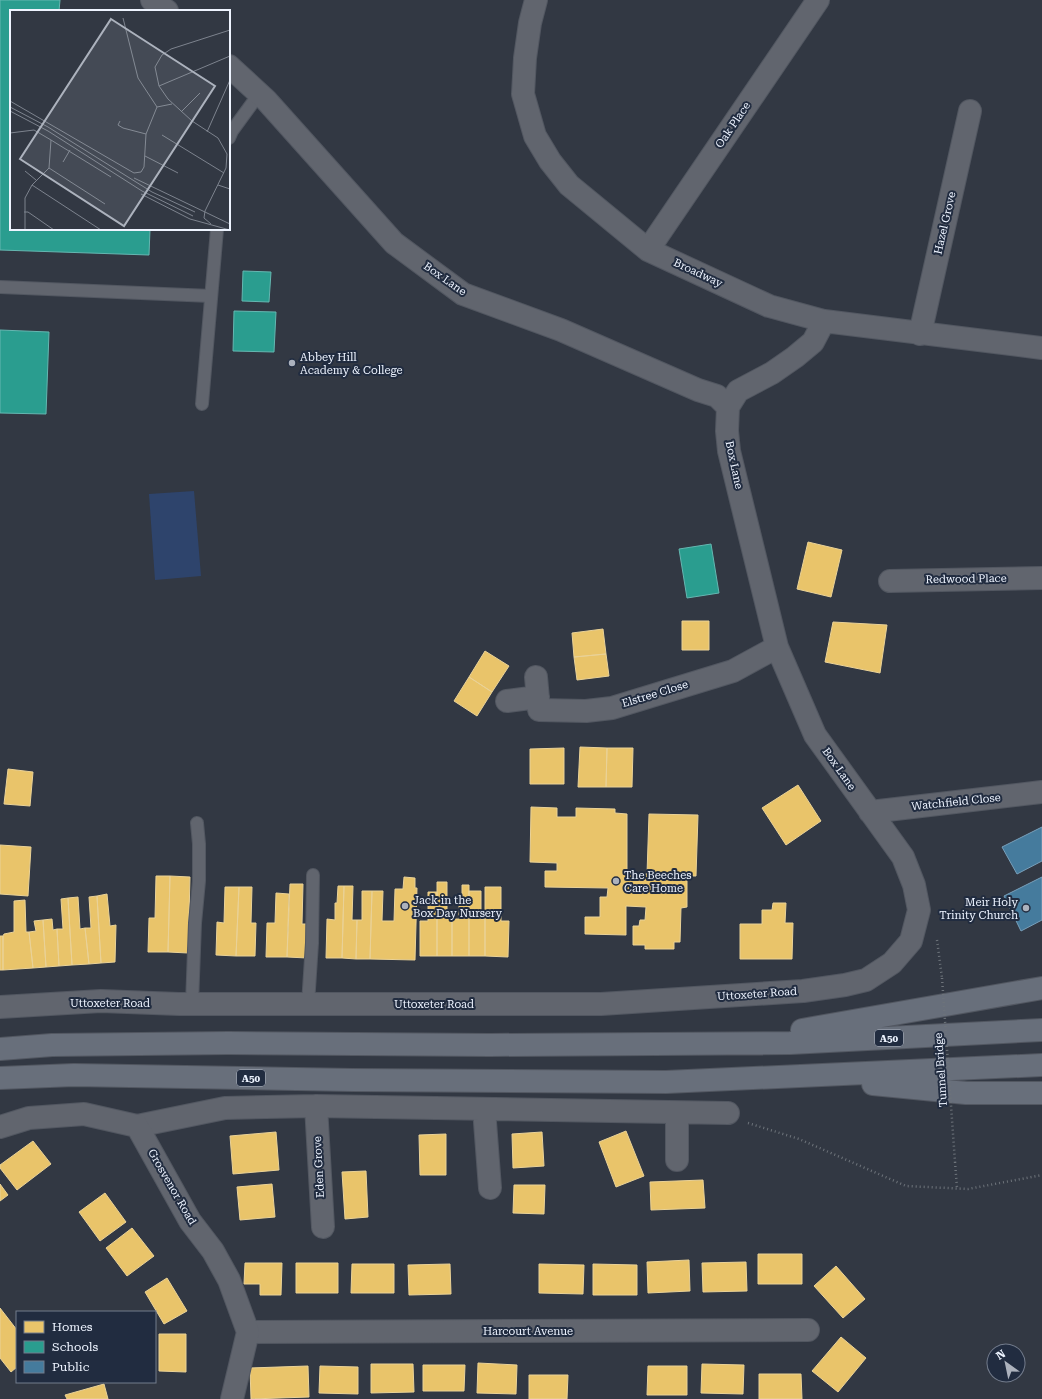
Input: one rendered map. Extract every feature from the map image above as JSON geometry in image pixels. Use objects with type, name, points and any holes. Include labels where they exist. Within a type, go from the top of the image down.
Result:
[{"type":"highway","points":[[736,1042],[1042,988]]},
{"type":"highway","name":"A50","points":[[0,1049],[52,1045],[228,1043],[490,1045],[790,1042],[1042,1030]]},
{"type":"highway","name":"A50","points":[[0,1078],[81,1075],[353,1080],[666,1082],[1042,1065]]},
{"type":"highway","points":[[794,1077],[966,1093],[1042,1093]]},
{"type":"street","points":[[152,0],[166,10]]},
{"type":"street","name":"Broadway","points":[[536,0],[530,22],[526,51],[524,94],[535,136],[550,161],[569,185],[648,250],[769,306],[824,321],[1042,348]]},
{"type":"street","name":"Oak Place","points":[[648,250],[818,0]]},
{"type":"street","name":"Box Lane","points":[[230,67],[259,94],[394,243],[463,294],[561,330],[698,390],[717,396],[728,407],[727,431],[729,451],[777,647],[815,735],[902,857],[914,885],[919,910],[911,940],[892,963],[866,980]]},
{"type":"street","name":"Hazel Grove","points":[[920,334],[970,111]]},
{"type":"street","points":[[728,407],[738,391],[772,373],[813,342],[824,321]]},
{"type":"street","name":"Redwood Place","points":[[890,581],[1042,578]]},
{"type":"street","name":"Elstree Close","points":[[507,700],[537,687],[539,710],[586,711],[612,708],[733,671],[777,647]]},
{"type":"street","name":"Watchfield Close","points":[[870,812],[1042,792]]},
{"type":"street","name":"Uttoxeter Road","points":[[0,1008],[101,1001],[192,1004],[601,1004],[803,991],[845,985],[866,980]]},
{"type":"street","points":[[0,1126],[29,1118],[84,1114],[137,1126],[225,1108],[316,1106],[728,1113]]},
{"type":"street","name":"Eden Grove","points":[[316,1106],[323,1227]]},
{"type":"street","points":[[484,1109],[490,1188]]},
{"type":"street","points":[[677,1112],[677,1160]]},
{"type":"street","name":"Grosvenor Road","points":[[137,1126],[190,1221],[213,1251],[229,1280],[248,1332]]},
{"type":"street","name":"Harcourt Avenue","points":[[248,1332],[808,1330]]},
{"type":"street","points":[[232,1399],[248,1332]]},
{"type":"lane","points":[[230,136],[259,94]]},
{"type":"lane","points":[[202,404],[217,230]]},
{"type":"lane","points":[[0,287],[211,296]]},
{"type":"lane","points":[[192,1004],[195,923],[199,881],[199,844],[197,823]]},
{"type":"lane","points":[[308,1004],[312,943],[313,875]]},
{"type":"path","name":"Tunnel Bridge","points":[[942,978],[957,1188]]},
{"type":"path","points":[[728,1113],[744,1121],[799,1139],[906,1186],[968,1189],[1042,1175]]},
{"type":"shaded area","points":[[194,491],[201,576],[155,580],[149,494]]},
{"type":"building: Homes","points":[[808,542],[842,550],[831,597],[797,589]]},
{"type":"building: Homes","points":[[682,621],[709,621],[709,650],[682,650]]},
{"type":"building: Homes","points":[[833,622],[887,625],[880,673],[825,662]]},
{"type":"building: Homes","points":[[603,629],[606,654],[574,657],[572,633]]},
{"type":"building: Homes","points":[[485,651],[509,666],[492,692],[469,677]]},
{"type":"building: Homes","points":[[606,654],[609,676],[577,680],[574,657]]},
{"type":"building: Homes","points":[[469,677],[492,692],[477,716],[454,701]]},
{"type":"building: Homes","points":[[580,747],[607,748],[606,787],[578,787]]},
{"type":"building: Homes","points":[[564,748],[564,784],[530,784],[530,749]]},
{"type":"building: Homes","points":[[607,748],[633,748],[632,787],[606,787]]},
{"type":"building: Homes","points":[[8,769],[33,772],[30,806],[4,804]]},
{"type":"building: Homes","points":[[798,785],[821,821],[786,845],[762,808]]},
{"type":"building: Homes","name":"The Beeches Care Home","points":[[531,807],[557,808],[557,817],[576,817],[576,808],[615,809],[615,813],[627,814],[627,874],[647,874],[649,814],[698,815],[696,876],[687,876],[687,907],[681,908],[680,942],[674,942],[674,949],[645,949],[645,945],[633,945],[633,926],[639,926],[640,920],[645,920],[646,907],[626,906],[626,935],[585,934],[585,917],[600,917],[600,897],[607,897],[608,888],[545,887],[545,871],[557,871],[557,863],[530,862]]},
{"type":"building: Homes","points":[[0,845],[31,847],[28,896],[0,894]]},
{"type":"building: Homes","points":[[156,876],[170,876],[168,952],[148,952],[149,918],[155,918]]},
{"type":"building: Homes","points":[[170,876],[190,877],[188,953],[168,952]]},
{"type":"building: Homes","name":"Jack in the Box Day Nursery","points":[[404,877],[415,878],[415,888],[417,888],[415,960],[370,959],[372,891],[383,891],[382,921],[394,921],[395,889],[403,889]]},
{"type":"building: Homes","points":[[437,882],[447,882],[447,919],[452,919],[452,956],[437,956]]},
{"type":"building: Homes","points":[[290,884],[303,884],[302,924],[308,924],[307,958],[287,957]]},
{"type":"building: Homes","points":[[462,885],[469,885],[469,956],[452,956],[452,919],[459,919],[459,902],[462,902]]},
{"type":"building: Homes","points":[[338,886],[344,886],[342,958],[326,958],[327,919],[335,920],[335,903],[337,903]]},
{"type":"building: Homes","points":[[344,886],[353,886],[352,920],[357,920],[356,959],[342,958]]},
{"type":"building: Homes","points":[[225,887],[239,887],[236,956],[216,955],[217,922],[224,923]]},
{"type":"building: Homes","points":[[239,887],[252,887],[251,923],[256,923],[255,956],[236,956]]},
{"type":"building: Homes","points":[[485,887],[501,887],[501,921],[509,921],[508,957],[485,956]]},
{"type":"building: Homes","points":[[362,891],[372,891],[370,959],[356,959],[357,920],[362,920]]},
{"type":"building: Homes","points":[[469,891],[481,891],[481,919],[485,919],[485,956],[469,956]]},
{"type":"building: Homes","points":[[428,892],[437,892],[437,956],[420,956],[420,921],[428,921]]},
{"type":"building: Homes","points":[[276,893],[289,894],[287,957],[266,957],[267,923],[275,923]]},
{"type":"building: Homes","points":[[107,894],[110,926],[116,925],[115,962],[101,963],[97,896]]},
{"type":"building: Homes","points":[[97,896],[101,963],[89,964],[85,928],[91,928],[89,897]]},
{"type":"building: Homes","points":[[78,897],[80,929],[85,928],[89,964],[72,965],[68,898]]},
{"type":"building: Homes","points":[[68,898],[72,965],[59,966],[57,929],[63,929],[61,899]]},
{"type":"building: Homes","points":[[25,900],[26,932],[29,932],[33,968],[3,970],[3,936],[4,934],[14,932],[14,901]]},
{"type":"building: Homes","points":[[773,903],[786,903],[785,923],[793,923],[792,959],[740,959],[740,924],[762,924],[762,910],[772,910]]},
{"type":"building: Homes","points":[[52,919],[53,930],[57,929],[59,966],[46,967],[43,920]]},
{"type":"building: Homes","points":[[43,920],[46,967],[33,968],[29,932],[36,931],[34,921]]},
{"type":"building: Homes","points":[[0,936],[3,936],[3,970],[0,970]]},
{"type":"building: Homes","points":[[626,1131],[644,1176],[616,1187],[599,1142]]},
{"type":"building: Homes","points":[[276,1132],[279,1170],[233,1174],[230,1136]]},
{"type":"building: Homes","points":[[542,1132],[544,1166],[513,1168],[512,1134]]},
{"type":"building: Homes","points":[[446,1134],[446,1175],[420,1175],[419,1135]]},
{"type":"building: Homes","points":[[33,1141],[51,1164],[17,1190],[0,1168],[0,1165]]},
{"type":"building: Homes","points":[[366,1171],[368,1217],[345,1219],[342,1172]]},
{"type":"building: Homes","points":[[703,1180],[705,1208],[651,1210],[650,1182]]},
{"type":"building: Homes","points":[[0,1184],[8,1195],[0,1201]]},
{"type":"building: Homes","points":[[272,1184],[275,1217],[240,1220],[237,1187]]},
{"type":"building: Homes","points":[[514,1185],[545,1185],[544,1214],[513,1213]]},
{"type":"building: Homes","points":[[105,1193],[126,1222],[100,1241],[79,1212]]},
{"type":"building: Homes","points":[[132,1228],[154,1256],[127,1276],[106,1248]]},
{"type":"building: Homes","points":[[758,1254],[802,1254],[802,1284],[758,1284]]},
{"type":"building: Homes","points":[[689,1260],[690,1291],[648,1293],[647,1262]]},
{"type":"building: Homes","points":[[746,1262],[747,1291],[703,1292],[702,1263]]},
{"type":"building: Homes","points":[[245,1263],[282,1263],[281,1295],[260,1295],[260,1284],[244,1284]]},
{"type":"building: Homes","points":[[296,1263],[338,1263],[338,1293],[296,1293]]},
{"type":"building: Homes","points":[[352,1264],[394,1264],[394,1293],[351,1293]]},
{"type":"building: Homes","points":[[450,1264],[451,1294],[409,1295],[408,1265]]},
{"type":"building: Homes","points":[[539,1264],[584,1265],[583,1294],[539,1293]]},
{"type":"building: Homes","points":[[593,1264],[637,1265],[637,1295],[593,1295]]},
{"type":"building: Homes","points":[[836,1266],[865,1299],[843,1318],[814,1286]]},
{"type":"building: Homes","points":[[167,1278],[187,1311],[164,1324],[145,1292]]},
{"type":"building: Homes","points":[[0,1308],[16,1329],[16,1368],[11,1372],[0,1358]]},
{"type":"building: Homes","points":[[159,1334],[186,1334],[186,1372],[159,1371]]},
{"type":"building: Homes","points":[[841,1337],[866,1358],[838,1392],[812,1371]]},
{"type":"building: Homes","points":[[478,1363],[517,1365],[516,1394],[477,1393]]},
{"type":"building: Homes","points":[[371,1364],[413,1364],[414,1392],[371,1393]]},
{"type":"building: Homes","points":[[702,1364],[744,1365],[743,1394],[701,1393]]},
{"type":"building: Homes","points":[[423,1365],[465,1365],[464,1391],[423,1391]]},
{"type":"building: Homes","points":[[308,1366],[309,1397],[251,1399],[250,1368]]},
{"type":"building: Homes","points":[[320,1366],[358,1367],[358,1394],[319,1393]]},
{"type":"building: Homes","points":[[648,1366],[687,1366],[687,1395],[647,1395]]},
{"type":"building: Homes","points":[[759,1374],[801,1374],[802,1399],[759,1399]]},
{"type":"building: Homes","points":[[529,1375],[568,1375],[567,1399],[529,1399]]},
{"type":"building: Homes","points":[[104,1384],[108,1399],[67,1399],[65,1395]]},
{"type":"building: Schools","points":[[0,0],[60,0],[59,10],[10,10],[10,230],[150,230],[149,255],[0,250]]},
{"type":"building: Schools","points":[[243,271],[271,272],[269,302],[242,301]]},
{"type":"building: Schools","points":[[234,311],[276,312],[274,352],[233,351]]},
{"type":"building: Schools","points":[[0,330],[49,332],[46,414],[0,413]]},
{"type":"building: Schools","points":[[711,544],[719,593],[687,598],[679,549]]},
{"type":"building: Public","points":[[1042,827],[1042,861],[1017,874],[1002,847]]},
{"type":"building: Public","name":"Meir Holy Trinity Church","points":[[1042,877],[1042,920],[1021,931],[1004,896]]},
{"type":"place","name":"Abbey Hill Academy & College","points":[[292,363]]},
{"type":"place","name":"The Beeches Care Home","points":[[616,881]]},
{"type":"place","name":"Jack in the Box Day Nursery","points":[[405,906]]},
{"type":"place","name":"Meir Holy Trinity Church","points":[[1026,908]]}]
